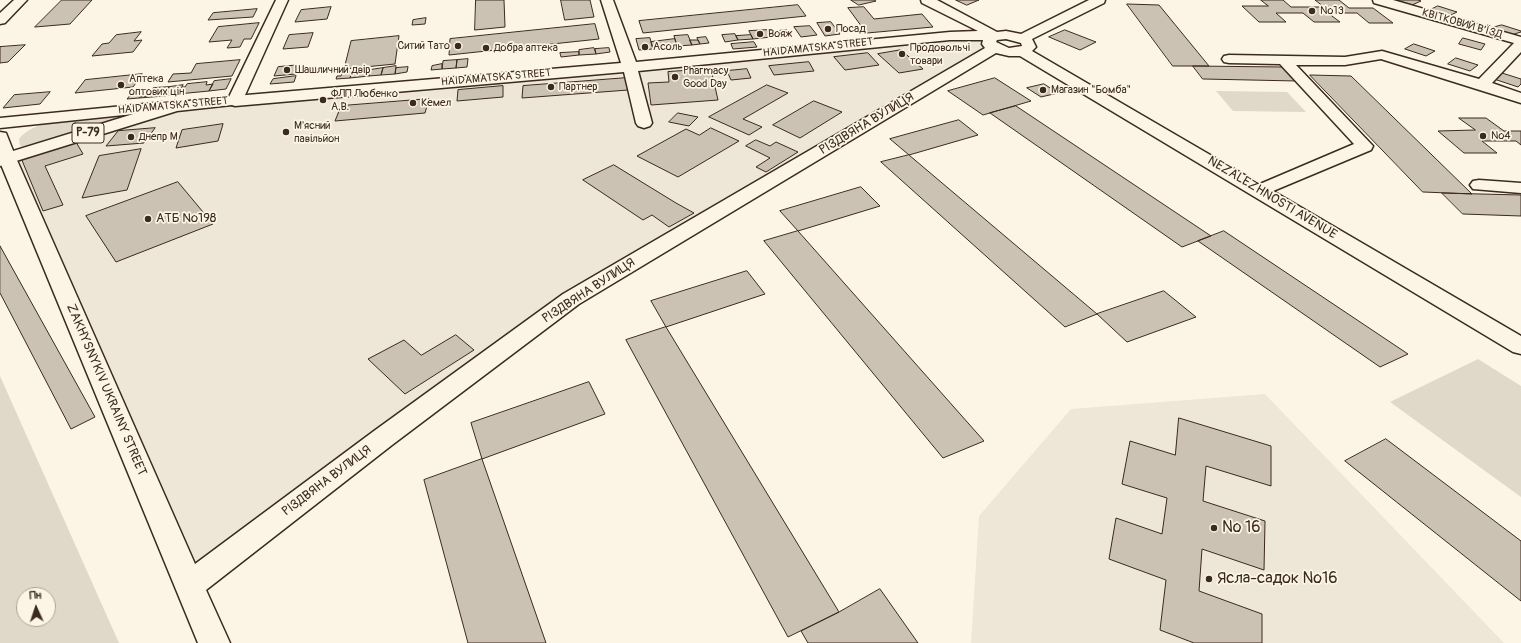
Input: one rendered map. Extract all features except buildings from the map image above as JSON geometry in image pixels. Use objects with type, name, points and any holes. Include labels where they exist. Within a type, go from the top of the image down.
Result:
[{"type":"street","points":[[0,20],[21,0]]},
{"type":"street","points":[[235,100],[282,0]]},
{"type":"street","points":[[607,0],[630,67],[644,123]]},
{"type":"street","points":[[927,0],[994,40]]},
{"type":"street","points":[[1022,45],[1099,0]]},
{"type":"street","name":"КВІТКОВИЙ В’ЇЗД","points":[[1379,0],[1521,42],[1482,85]]},
{"type":"street","name":"HAIDAMATSKA STREET","points":[[2,144],[18,129],[31,123],[48,119],[235,100],[630,67],[950,36],[972,35],[994,40],[1006,51],[1022,45]]},
{"type":"street","name":"РІЗДВЯНА ВУЛИЦЯ","points":[[189,586],[383,438],[571,299],[994,40]]},
{"type":"street","name":"NEZALEZHNOSTI AVENUE","points":[[1022,45],[1259,191],[1521,346]]},
{"type":"street","points":[[1229,59],[1345,60],[1382,55],[1521,98]]},
{"type":"street","points":[[1259,191],[1365,146],[1284,60]]},
{"type":"street","name":"Р-79","points":[[2,144],[175,106]]},
{"type":"street","name":"ZAKHYSNYKIV UKRAINY STREET","points":[[2,144],[214,643]]},
{"type":"street","points":[[1479,185],[1521,188]]},
{"type":"shaded area","points":[[950,36],[992,37],[992,46],[571,299],[189,586],[7,158],[175,106]]},
{"type":"shaded area","points":[[1216,91],[1287,92],[1306,112],[1233,111]]},
{"type":"shaded area","points":[[139,113],[24,147],[20,146],[19,139],[25,133],[44,124]]},
{"type":"shaded area","points":[[1478,359],[1521,386],[1521,497],[1390,402]]},
{"type":"shaded area","points":[[0,376],[119,643],[0,643]]},
{"type":"shaded area","name":"Ясла-садок №16","points":[[1265,394],[1504,643],[971,643],[979,516],[1071,409]]},
{"type":"place","name":"№13","points":[[1312,11]]},
{"type":"place","name":"Посад","points":[[828,29]]},
{"type":"place","name":"Вояж","points":[[760,34]]},
{"type":"place","name":"Ситий Тато","points":[[458,46]]},
{"type":"place","name":"Асоль","points":[[645,47]]},
{"type":"place","name":"Добра аптека","points":[[486,48]]},
{"type":"place","name":"Продовольчі товари","points":[[902,54]]},
{"type":"place","name":"Шашличний двір","points":[[287,70]]},
{"type":"place","name":"Pharmacy Good Day","points":[[675,77]]},
{"type":"place","name":"Аптека оптових цін","points":[[121,85]]},
{"type":"place","name":"Партнер","points":[[551,87]]},
{"type":"place","name":"Магазин \"Бомба\"","points":[[1043,90]]},
{"type":"place","name":"ФЛП Любенко А.В.","points":[[323,100]]},
{"type":"place","name":"Кемел","points":[[413,103]]},
{"type":"place","name":"М'ясний павільйон","points":[[286,132]]},
{"type":"place","name":"№4","points":[[1483,136]]},
{"type":"place","name":"Днепр М","points":[[131,137]]},
{"type":"place","name":"АТБ №198","points":[[148,219]]},
{"type":"place","name":"№ 16","points":[[1214,528]]},
{"type":"place","name":"Ясла-садок №16","points":[[1209,579]]}]
